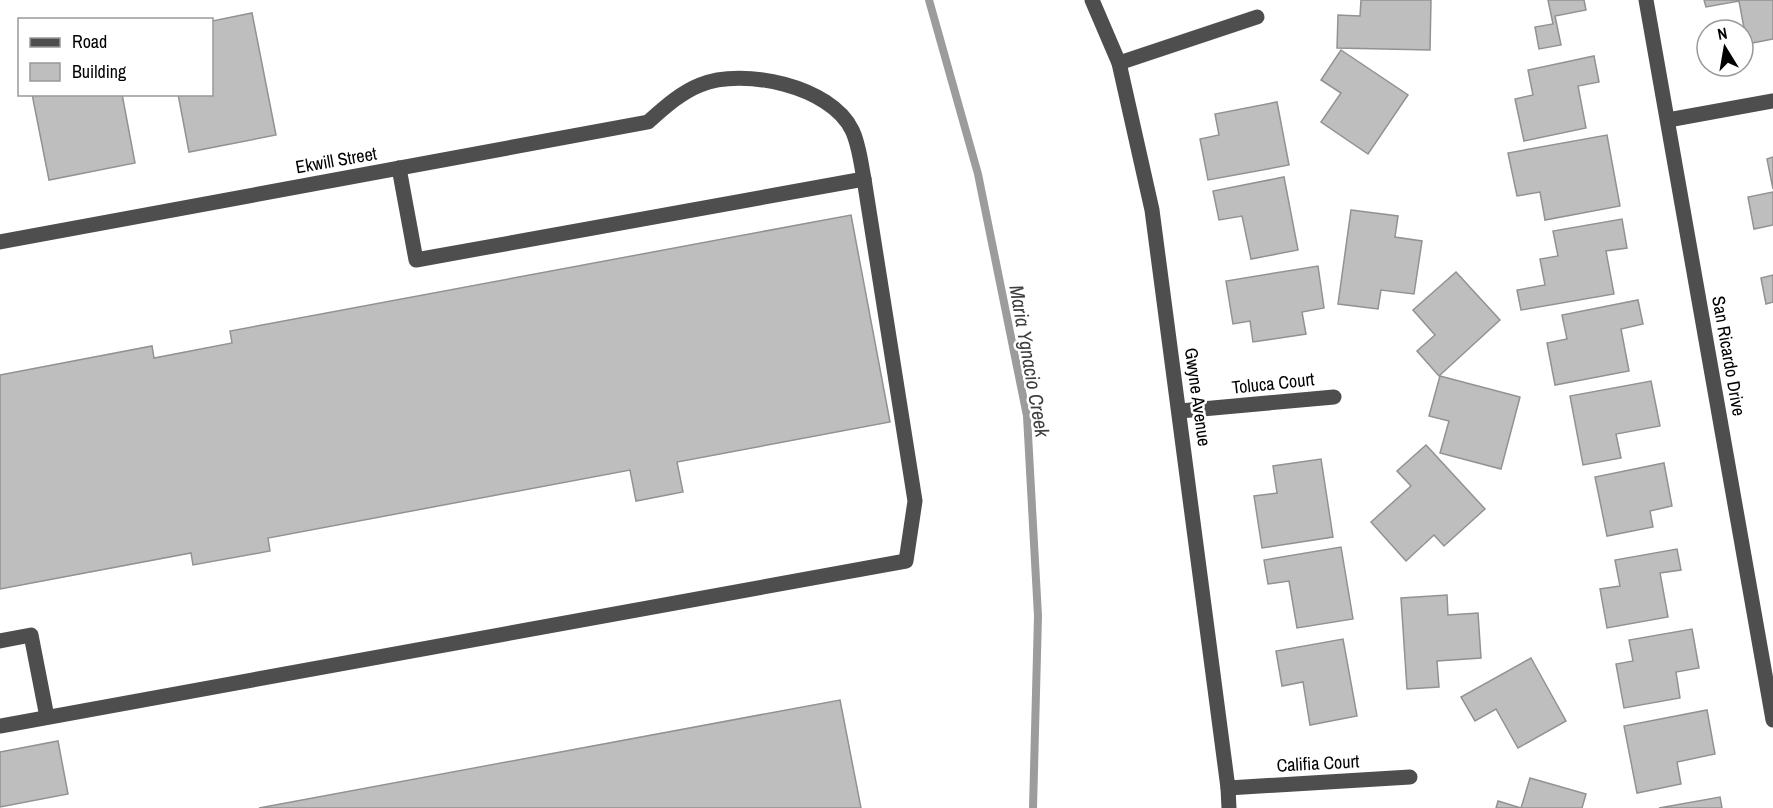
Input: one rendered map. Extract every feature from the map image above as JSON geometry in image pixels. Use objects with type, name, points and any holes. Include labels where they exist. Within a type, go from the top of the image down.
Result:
[{"type":"street","name":"Gwyne Avenue","points":[[1092,0],[1119,63],[1152,210],[1180,411],[1229,808]]},
{"type":"street","name":"San Ricardo Drive","points":[[1646,0],[1773,720]]},
{"type":"street","points":[[1119,63],[1257,17]]},
{"type":"street","name":"Ekwill Street","points":[[0,242],[648,122],[671,101],[701,84],[750,77],[791,85],[829,105],[852,129],[864,179],[915,501],[906,561],[47,717]]},
{"type":"street","points":[[1668,120],[1773,101]]},
{"type":"street","points":[[399,168],[416,260],[864,179]]},
{"type":"street","name":"Toluca Court","points":[[1180,411],[1334,397]]},
{"type":"street","points":[[0,641],[31,635],[47,717],[0,726]]},
{"type":"street","name":"Califia Court","points":[[1228,788],[1410,777]]},
{"type":"building","points":[[1361,0],[1431,0],[1430,50],[1337,48],[1338,15],[1360,16]]},
{"type":"building","points":[[1548,0],[1584,0],[1586,10],[1555,16],[1561,45],[1539,49],[1535,27],[1553,24]]},
{"type":"building","points":[[1704,0],[1773,0],[1773,39],[1755,42],[1755,18],[1742,18],[1739,1],[1706,7]]},
{"type":"building","points":[[252,13],[276,135],[189,152],[178,96],[213,96],[213,21]]},
{"type":"building","points":[[1341,50],[1408,95],[1368,154],[1321,122],[1341,93],[1321,80]]},
{"type":"building","points":[[1594,56],[1599,82],[1578,86],[1586,128],[1524,141],[1515,99],[1533,95],[1528,70]]},
{"type":"building","points":[[32,96],[122,96],[135,163],[49,180]]},
{"type":"building","points":[[1277,102],[1289,165],[1208,180],[1200,139],[1219,135],[1215,114]]},
{"type":"building","points":[[1607,135],[1620,206],[1545,220],[1540,192],[1517,196],[1508,153]]},
{"type":"building","points":[[1773,157],[1773,189],[1767,159]]},
{"type":"building","points":[[1284,177],[1298,250],[1251,259],[1242,216],[1219,220],[1213,191]]},
{"type":"building","points":[[1773,192],[1773,225],[1754,229],[1748,197]]},
{"type":"building","points":[[1351,210],[1398,216],[1395,237],[1422,241],[1414,294],[1381,290],[1378,309],[1338,304]]},
{"type":"building","points":[[851,215],[890,422],[677,462],[683,492],[636,501],[630,470],[268,538],[270,551],[193,565],[191,553],[0,589],[0,375],[152,346],[154,358],[232,343],[230,331]]},
{"type":"building","points":[[1622,219],[1627,248],[1606,251],[1614,294],[1521,310],[1517,290],[1545,285],[1540,259],[1558,256],[1553,231]]},
{"type":"building","points":[[1318,266],[1324,308],[1302,312],[1306,334],[1253,342],[1250,321],[1233,324],[1226,281]]},
{"type":"building","points":[[1456,272],[1500,320],[1439,376],[1417,351],[1435,335],[1413,310]]},
{"type":"building","points":[[1773,275],[1773,302],[1766,304],[1761,278]]},
{"type":"building","points":[[1638,300],[1643,324],[1621,329],[1629,371],[1555,385],[1547,343],[1567,339],[1562,315]]},
{"type":"building","points":[[1440,376],[1520,397],[1501,469],[1440,453],[1449,421],[1429,416]]},
{"type":"building","points":[[1651,381],[1660,426],[1616,434],[1621,458],[1583,465],[1570,396]]},
{"type":"building","points":[[1426,445],[1485,509],[1444,546],[1434,535],[1406,561],[1371,522],[1411,486],[1397,471]]},
{"type":"building","points":[[1321,459],[1333,537],[1262,548],[1254,496],[1277,493],[1273,466]]},
{"type":"building","points":[[1664,463],[1672,506],[1650,511],[1653,527],[1607,536],[1595,477]]},
{"type":"building","points":[[1341,547],[1353,619],[1297,628],[1289,581],[1268,584],[1264,560]]},
{"type":"building","points":[[1677,549],[1681,570],[1660,573],[1668,617],[1607,628],[1600,589],[1620,586],[1615,560]]},
{"type":"building","points":[[1447,595],[1448,615],[1478,613],[1481,658],[1437,661],[1439,687],[1407,689],[1401,598]]},
{"type":"building","points":[[1692,629],[1699,668],[1676,672],[1680,698],[1624,708],[1616,664],[1633,661],[1629,640]]},
{"type":"building","points":[[1343,639],[1357,716],[1310,725],[1303,682],[1282,686],[1276,651]]},
{"type":"building","points":[[1531,658],[1566,721],[1518,748],[1496,709],[1475,721],[1461,697]]},
{"type":"building","points":[[840,700],[861,808],[259,808]]},
{"type":"building","points":[[1707,710],[1715,754],[1677,762],[1681,784],[1637,793],[1624,726]]},
{"type":"building","points":[[58,741],[68,794],[0,807],[0,752]]},
{"type":"building","points":[[1530,778],[1586,794],[1582,808],[1521,808]]},
{"type":"building","points":[[1720,797],[1722,808],[1659,808]]},
{"type":"building","points":[[1498,801],[1521,808],[1496,808]]},
{"type":"waterway","name":"Maria Ygnacio Creek","points":[[929,0],[978,174],[1027,416],[1038,616],[1033,808]]}]
